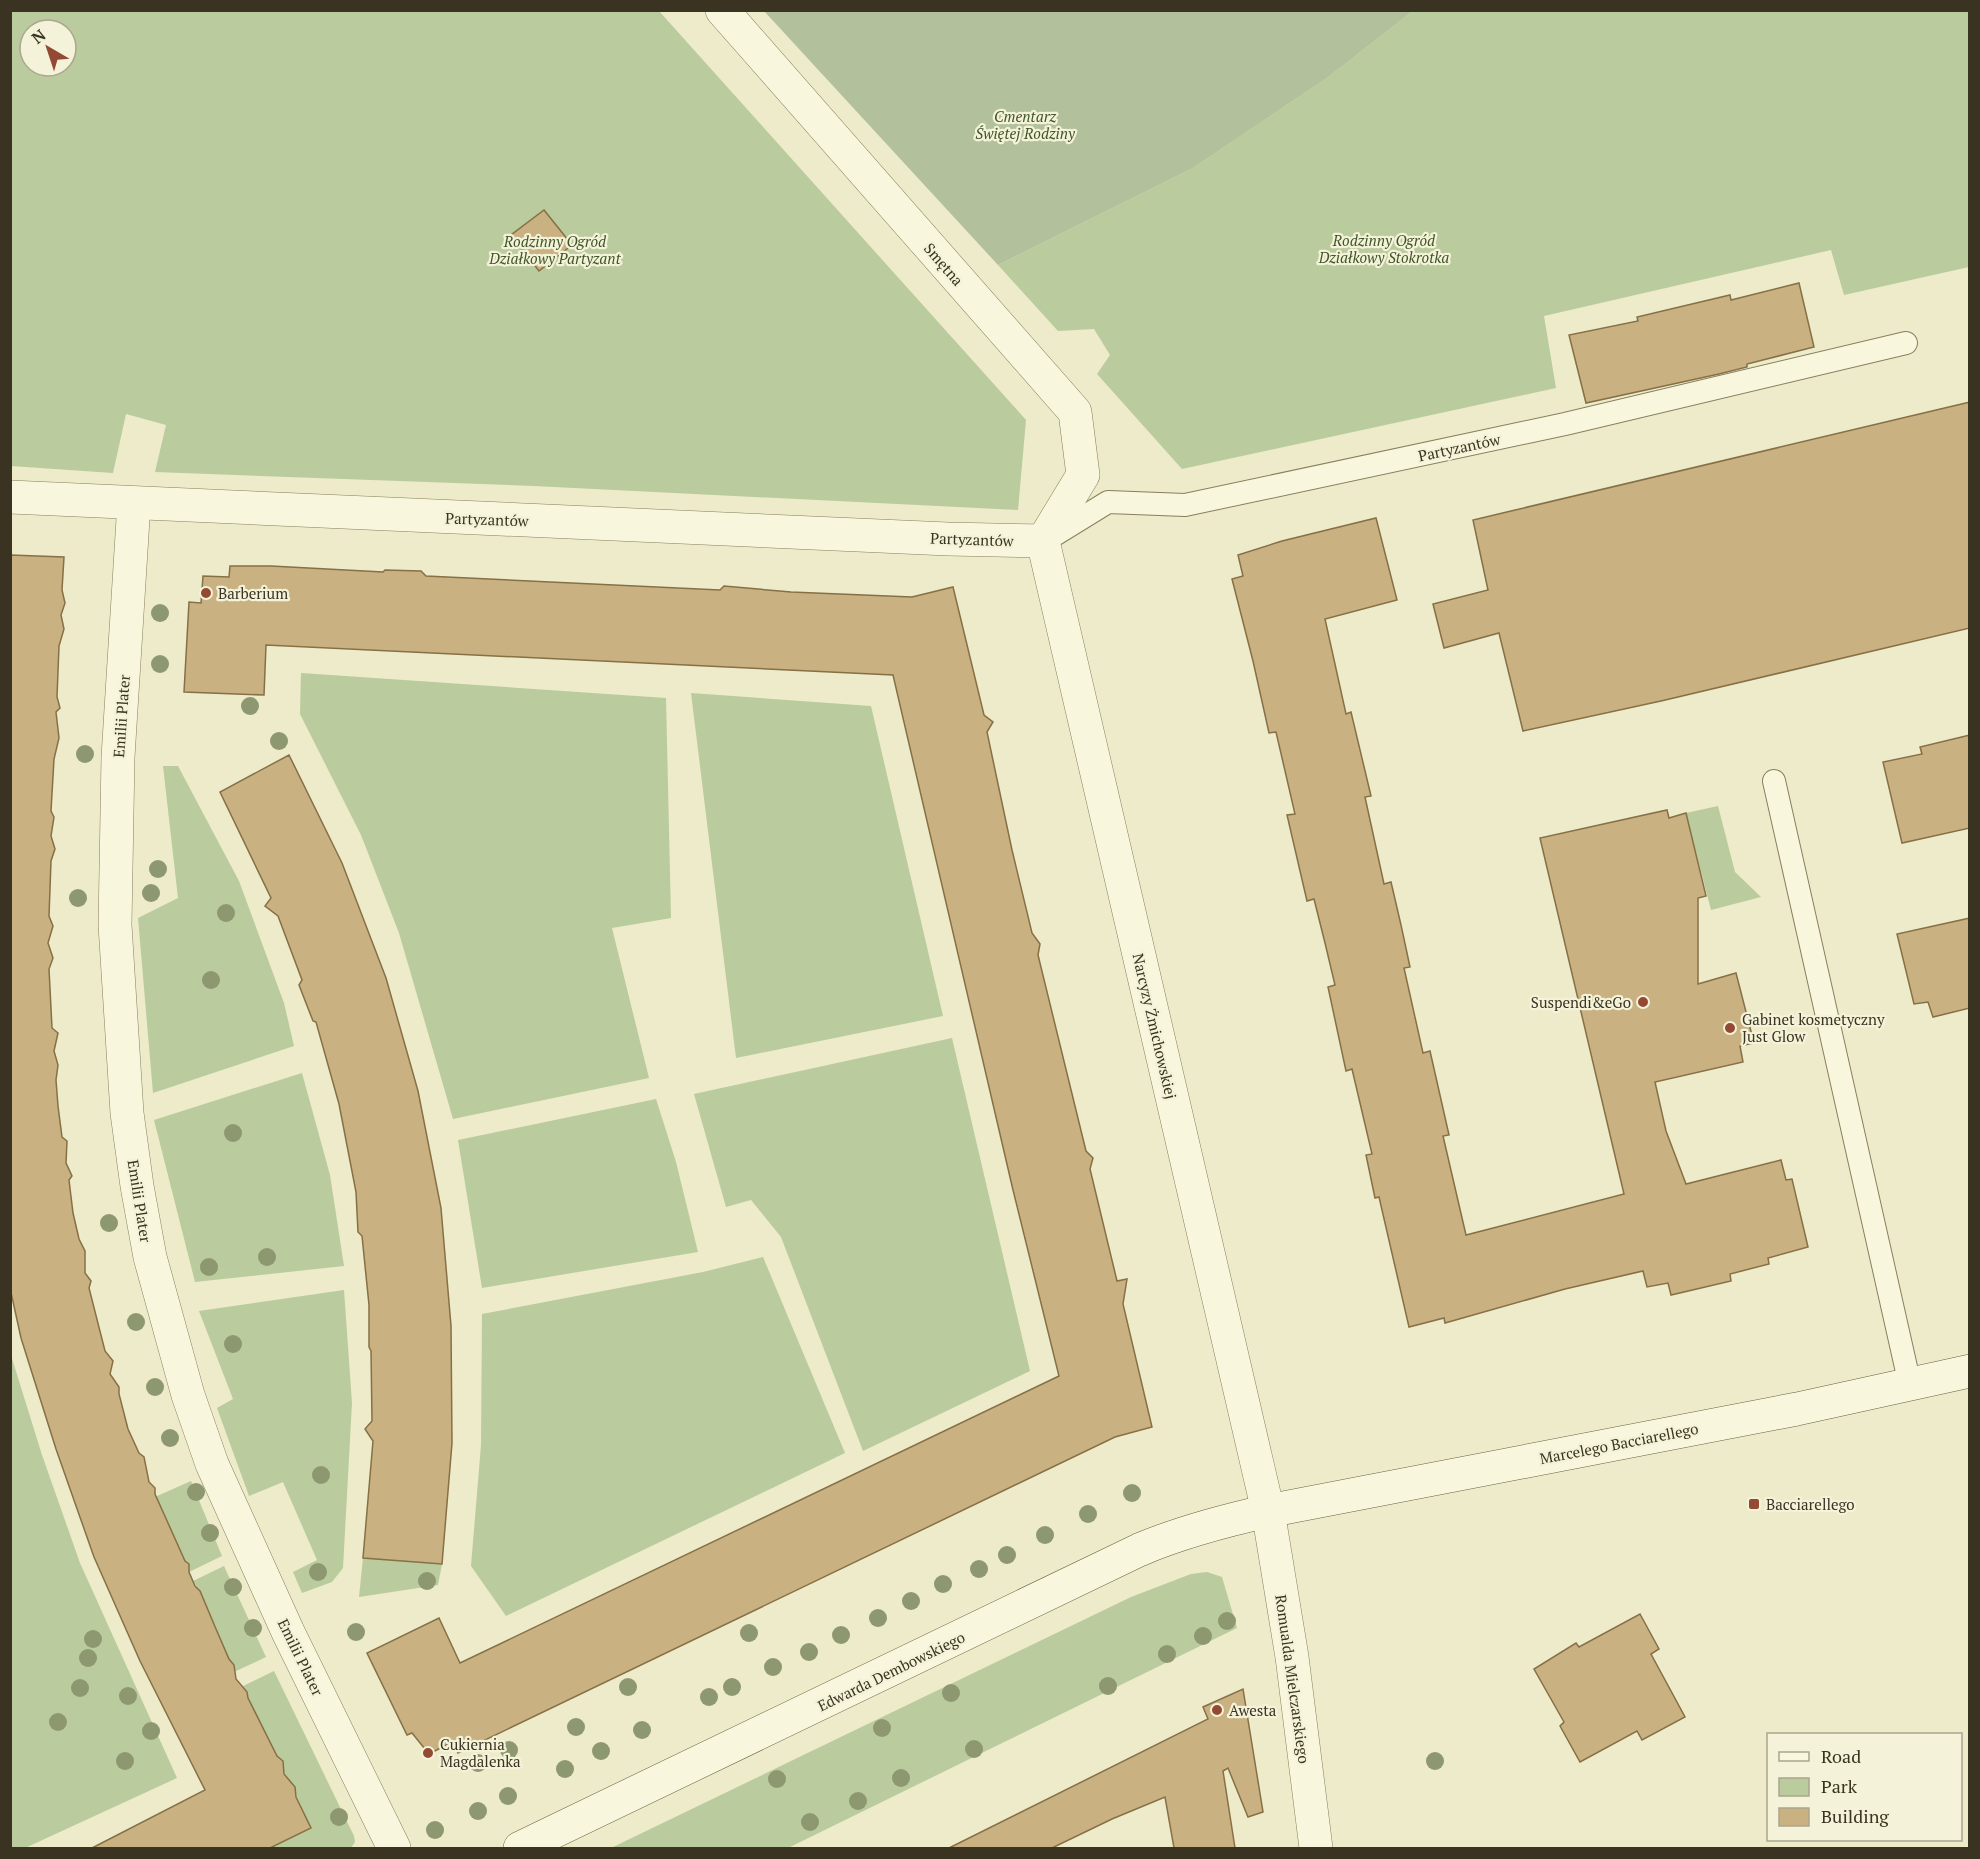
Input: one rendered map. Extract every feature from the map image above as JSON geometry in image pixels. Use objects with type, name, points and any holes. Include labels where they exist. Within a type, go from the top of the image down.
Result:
[{"type":"street","name":"Smętna","points":[[722,10],[1075,412],[1083,475],[1043,541]]},
{"type":"street","name":"Partyzantów","points":[[10,497],[948,539],[1043,541]]},
{"type":"street","name":"Emilii Plater","points":[[134,504],[118,757],[115,925],[127,1113],[150,1257],[188,1395],[212,1464],[288,1632],[394,1848]]},
{"type":"street","name":"Narcyzy Żmichowskiej","points":[[1043,541],[1268,1511]]},
{"type":"street","name":"Marcelego Bacciarellego","points":[[1268,1511],[1797,1409],[1970,1371]]},
{"type":"street","name":"Edwarda Dembowskiego","points":[[520,1848],[1139,1550],[1174,1535],[1268,1511]]},
{"type":"street","name":"Romualda Mielczarskiego","points":[[1268,1511],[1292,1657],[1316,1848]]},
{"type":"lane","name":"Partyzantów","points":[[1043,541],[1108,502],[1185,505],[1565,424],[1906,342]]},
{"type":"lane","points":[[1774,781],[1910,1385]]},
{"type":"green space","name":"Rodzinny Ogród Działkowy Partyzant","points":[[10,11],[659,11],[1026,420],[1018,510],[534,486],[155,472],[166,425],[126,414],[113,473],[11,466]]},
{"type":"green space","name":"Cmentarz Świętej Rodziny","points":[[764,11],[1413,11],[1327,78],[1193,168],[998,265]]},
{"type":"green space","name":"Rodzinny Ogród Działkowy Stokrotka","points":[[1413,11],[1969,11],[1969,267],[1844,295],[1831,250],[1544,316],[1556,388],[1182,469],[1097,374],[1110,355],[1094,329],[1058,331],[998,265],[1193,168],[1327,78]]},
{"type":"green space","points":[[301,673],[666,698],[671,918],[612,928],[649,1078],[453,1119],[399,933],[361,835],[300,714]]},
{"type":"green space","points":[[691,693],[871,706],[943,1016],[736,1058]]},
{"type":"green space","points":[[163,766],[178,766],[239,881],[284,1003],[294,1046],[153,1093],[138,918],[178,898]]},
{"type":"green space","points":[[1718,806],[1735,872],[1761,897],[1711,910],[1686,813]]},
{"type":"green space","points":[[952,1038],[1030,1371],[863,1451],[781,1237],[751,1200],[726,1207],[694,1094]]},
{"type":"green space","points":[[302,1073],[330,1175],[344,1266],[195,1282],[154,1120]]},
{"type":"green space","points":[[656,1099],[676,1162],[698,1252],[482,1288],[458,1140]]},
{"type":"green space","points":[[763,1257],[845,1453],[506,1616],[471,1566],[481,1445],[482,1314],[703,1272]]},
{"type":"green space","points":[[344,1290],[352,1403],[343,1568],[332,1582],[302,1593],[293,1572],[317,1560],[283,1482],[249,1496],[217,1408],[233,1399],[199,1311]]},
{"type":"green space","points":[[10,1352],[42,1455],[80,1563],[177,1778],[25,1848],[10,1848]]},
{"type":"green space","points":[[191,1481],[222,1556],[189,1572],[188,1563],[183,1560],[155,1497]]},
{"type":"green space","points":[[363,1558],[442,1564],[438,1585],[359,1597]]},
{"type":"green space","points":[[224,1566],[266,1657],[234,1672],[235,1666],[228,1659],[200,1591],[193,1581]]},
{"type":"green space","points":[[1207,1572],[1222,1577],[1237,1628],[788,1848],[611,1848],[1131,1597],[1191,1574]]},
{"type":"green space","points":[[274,1671],[354,1836],[355,1842],[351,1848],[270,1848],[311,1828],[295,1793],[295,1787],[289,1782],[241,1687]]},
{"type":"building","points":[[544,210],[572,245],[539,271],[511,235]]},
{"type":"building","points":[[1799,283],[1814,347],[1747,364],[1747,367],[1719,374],[1586,403],[1569,335],[1638,321],[1637,317],[1730,295],[1731,300]]},
{"type":"building","points":[[1970,402],[1970,628],[1523,731],[1499,633],[1444,648],[1433,604],[1488,590],[1473,520]]},
{"type":"building","points":[[1376,518],[1397,600],[1325,619],[1346,714],[1351,712],[1371,796],[1365,797],[1384,884],[1391,882],[1401,925],[1410,967],[1404,968],[1423,1053],[1430,1051],[1449,1135],[1443,1136],[1466,1235],[1624,1194],[1540,838],[1667,810],[1669,818],[1686,813],[1706,896],[1698,898],[1698,984],[1736,973],[1754,1043],[1740,1046],[1743,1062],[1655,1082],[1666,1131],[1686,1184],[1781,1160],[1786,1180],[1792,1179],[1808,1247],[1768,1258],[1769,1264],[1730,1274],[1731,1281],[1671,1295],[1668,1283],[1647,1287],[1643,1271],[1565,1289],[1445,1323],[1444,1318],[1409,1327],[1379,1197],[1375,1198],[1366,1155],[1372,1154],[1352,1069],[1346,1071],[1328,987],[1335,985],[1325,943],[1314,899],[1307,901],[1287,815],[1295,814],[1276,732],[1269,733],[1232,579],[1243,576],[1238,555],[1282,541]]},
{"type":"building","points":[[10,555],[64,557],[62,590],[65,603],[61,615],[64,629],[59,646],[57,697],[60,708],[56,712],[59,738],[54,759],[51,811],[54,817],[51,836],[55,849],[51,861],[49,916],[53,926],[48,943],[53,958],[49,969],[52,1028],[58,1033],[54,1051],[58,1065],[56,1080],[58,1106],[62,1137],[67,1141],[66,1163],[72,1176],[69,1180],[73,1213],[79,1239],[85,1251],[85,1273],[91,1281],[89,1288],[105,1351],[113,1361],[110,1374],[119,1387],[128,1429],[139,1453],[144,1457],[149,1482],[155,1488],[155,1494],[185,1561],[189,1564],[189,1572],[195,1586],[200,1591],[229,1659],[234,1665],[236,1679],[247,1692],[277,1756],[283,1761],[284,1774],[295,1787],[296,1797],[311,1828],[270,1848],[92,1848],[205,1790],[140,1661],[94,1557],[56,1449],[21,1338],[10,1288]]},
{"type":"building","points":[[230,566],[383,572],[385,570],[421,571],[426,576],[720,590],[724,586],[791,592],[912,597],[953,587],[984,715],[993,722],[987,732],[1012,850],[1032,933],[1040,944],[1038,955],[1086,1151],[1093,1158],[1090,1169],[1117,1281],[1127,1279],[1123,1304],[1152,1427],[1115,1437],[458,1753],[452,1742],[429,1754],[412,1733],[407,1735],[367,1653],[439,1618],[460,1663],[1059,1376],[1013,1190],[893,675],[266,645],[264,695],[184,692],[189,602],[201,603],[203,576],[229,577]]},
{"type":"building","points":[[1970,735],[1970,828],[1902,843],[1883,762],[1922,754],[1920,747]]},
{"type":"building","points":[[289,755],[342,863],[386,978],[418,1091],[441,1208],[451,1326],[452,1443],[442,1564],[363,1558],[373,1441],[365,1429],[372,1421],[371,1351],[369,1347],[369,1305],[362,1236],[358,1232],[356,1192],[339,1104],[316,1022],[313,1021],[299,985],[302,980],[278,916],[265,906],[271,898],[220,792]]},
{"type":"building","points":[[1970,918],[1970,1008],[1933,1017],[1928,1002],[1914,1004],[1897,934]]},
{"type":"building","points":[[1640,1614],[1659,1649],[1651,1654],[1685,1717],[1642,1740],[1637,1731],[1580,1762],[1560,1726],[1564,1722],[1534,1669],[1576,1643],[1579,1647]]},
{"type":"building","points":[[1243,1689],[1263,1812],[1248,1817],[1228,1768],[1223,1771],[1235,1848],[1174,1848],[1165,1797],[1052,1848],[949,1848],[1208,1719],[1203,1707]]},
{"type":"place","name":"Barberium","points":[[206,593]]},
{"type":"place","name":"Suspendi&eGo","points":[[1643,1002]]},
{"type":"place","name":"Gabinet kosmetyczny Just Glow","points":[[1730,1028]]},
{"type":"place","name":"Bacciarellego","points":[[1754,1504]]},
{"type":"place","name":"Awesta","points":[[1217,1710]]},
{"type":"place","name":"Cukiernia Magdalenka","points":[[428,1753]]}]
